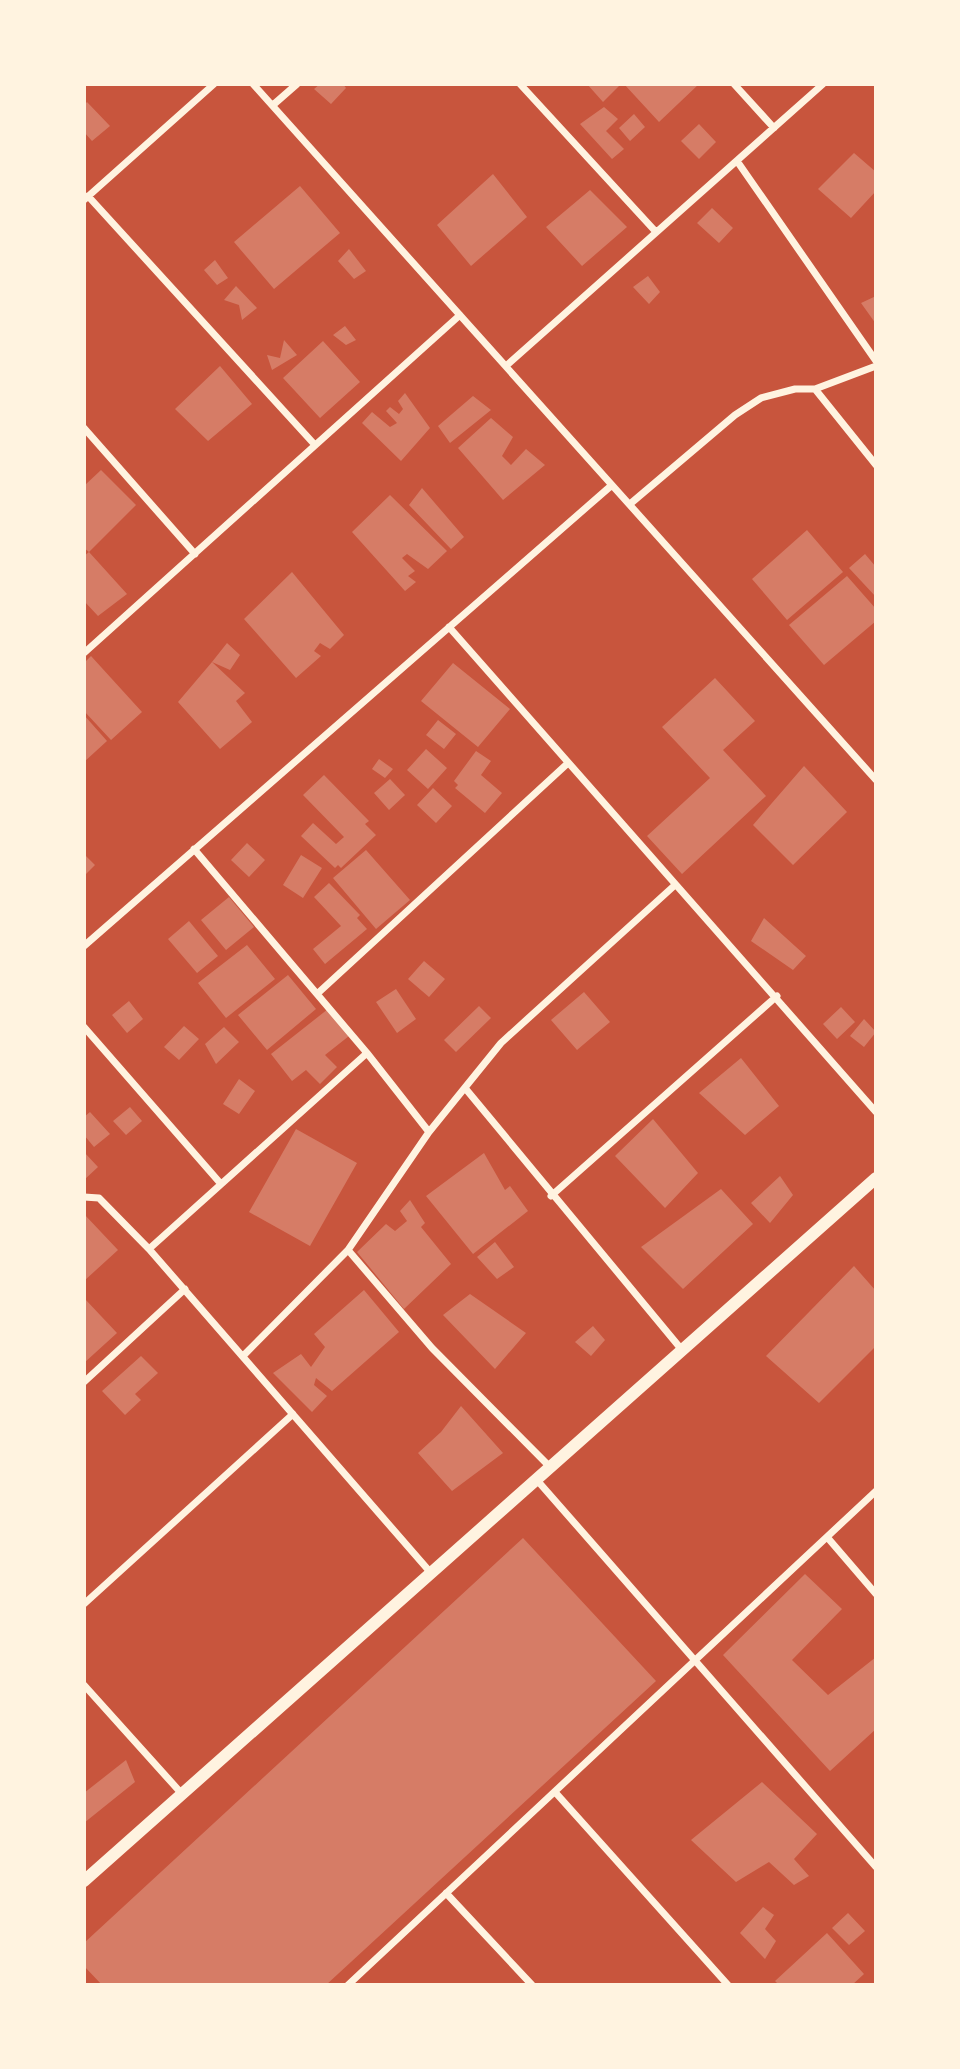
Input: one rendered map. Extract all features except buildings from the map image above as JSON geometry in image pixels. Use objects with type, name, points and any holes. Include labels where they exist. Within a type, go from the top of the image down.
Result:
[{"type":"street","points":[[214,84],[86,198],[315,445]]},
{"type":"street","points":[[253,84],[876,780]]},
{"type":"street","points":[[272,105],[297,84]]},
{"type":"street","points":[[520,84],[656,232]]},
{"type":"street","points":[[734,84],[774,128]]},
{"type":"street","points":[[506,366],[823,84]]},
{"type":"street","points":[[630,504],[735,415],[761,398],[795,389],[815,389],[876,363],[737,160]]},
{"type":"street","points":[[85,650],[460,315]]},
{"type":"street","points":[[815,389],[876,465]]},
{"type":"street","points":[[84,428],[195,554]]},
{"type":"street","points":[[84,946],[612,485]]},
{"type":"street","points":[[449,627],[567,764],[777,996],[876,1112]]},
{"type":"street","points":[[317,994],[567,764]]},
{"type":"street","points":[[194,849],[367,1053],[429,1132]]},
{"type":"street","points":[[243,1356],[348,1250],[429,1132],[501,1043],[675,885]]},
{"type":"street","points":[[551,1196],[777,996]]},
{"type":"street","points":[[84,1027],[221,1184]]},
{"type":"street","points":[[149,1249],[367,1053]]},
{"type":"street","points":[[465,1088],[551,1196],[682,1350]]},
{"type":"street","points":[[84,1881],[876,1178]]},
{"type":"street","points":[[84,1197],[99,1198],[149,1249],[431,1573]]},
{"type":"street","points":[[348,1250],[432,1348],[551,1468]]},
{"type":"street","points":[[84,1382],[185,1289]]},
{"type":"street","points":[[84,1604],[293,1414]]},
{"type":"street","points":[[536,1479],[876,1867]]},
{"type":"street","points":[[348,1985],[876,1491]]},
{"type":"street","points":[[827,1537],[876,1594]]},
{"type":"street","points":[[84,1685],[182,1794]]},
{"type":"street","points":[[555,1792],[728,1985]]},
{"type":"street","points":[[446,1893],[531,1985]]}]
